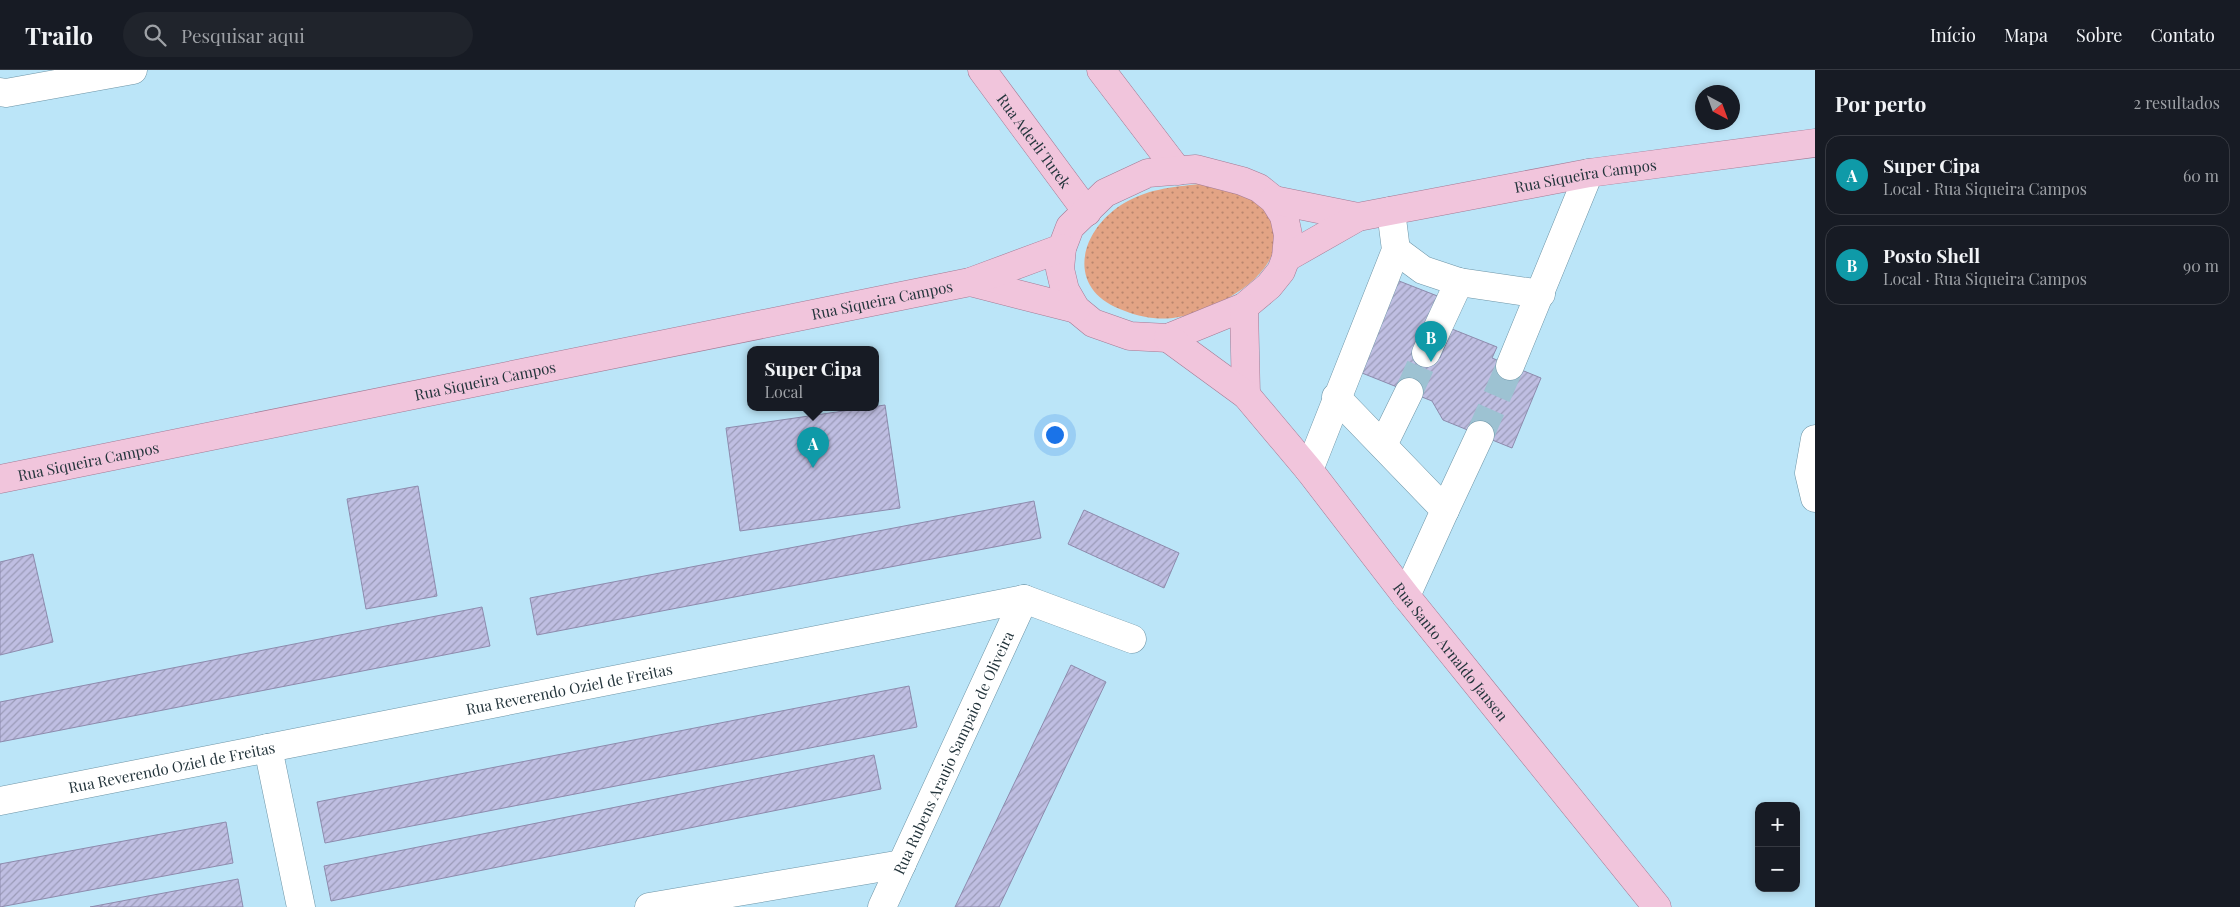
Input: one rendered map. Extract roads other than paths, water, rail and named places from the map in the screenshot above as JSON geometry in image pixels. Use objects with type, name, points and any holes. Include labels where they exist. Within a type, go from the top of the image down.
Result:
[{"type":"main road","name":"Rua Aderli Turek","points":[[982,70],[1087,212]]},
{"type":"main road","points":[[1101,70],[1178,171]]},
{"type":"main road","name":"Rua Siqueira Campos","points":[[1286,258],[1358,217],[1589,173],[1815,143]]},
{"type":"main road","points":[[1196,169],[1242,181],[1259,188],[1274,200],[1286,224],[1288,235],[1286,258],[1281,271],[1269,286],[1244,307],[1168,338],[1130,336],[1094,323],[1076,309],[1060,269],[1062,248],[1070,227],[1105,194],[1148,173],[1178,171],[1196,169]]},
{"type":"main road","name":"Rua Siqueira Campos","points":[[1274,200],[1358,217]]},
{"type":"main road","name":"Rua Siqueira Campos","points":[[0,479],[970,282],[1062,248]]},
{"type":"main road","name":"Rua Siqueira Campos","points":[[970,282],[1076,309]]},
{"type":"main road","points":[[1244,307],[1246,395]]},
{"type":"main road","name":"Rua Santo Arnaldo Jansen","points":[[1168,338],[1246,395],[1309,470],[1406,596],[1657,907]]},
{"type":"street","points":[[0,92],[6,93],[133,70]]},
{"type":"street","points":[[1510,366],[1589,173]]},
{"type":"street","points":[[1309,470],[1336,397],[1396,250],[1391,211]]},
{"type":"street","points":[[1396,250],[1423,270],[1459,282],[1541,294]]},
{"type":"street","points":[[1426,353],[1459,282]]},
{"type":"street","points":[[1383,445],[1409,392]]},
{"type":"street","points":[[1336,397],[1445,510]]},
{"type":"street","points":[[1406,596],[1480,435]]},
{"type":"street","points":[[1815,439],[1810,473],[1815,498]]},
{"type":"street","points":[[1024,599],[1132,639]]},
{"type":"street","name":"Rua Reverendo Oziel de Freitas","points":[[0,801],[1024,599]]},
{"type":"street","name":"Rua Rubens Araujo Sampaio de Oliveira","points":[[882,907],[1024,599]]},
{"type":"street","points":[[268,748],[300,907]]},
{"type":"street","points":[[649,907],[902,864]]},
{"type":"tunnel","points":[[1409,392],[1426,353]]},
{"type":"tunnel","points":[[1480,435],[1510,366]]},
{"type":"place","name":"Posto Shell","points":[[1431,362]]},
{"type":"place","name":"Super Cipa","points":[[813,468]]}]
